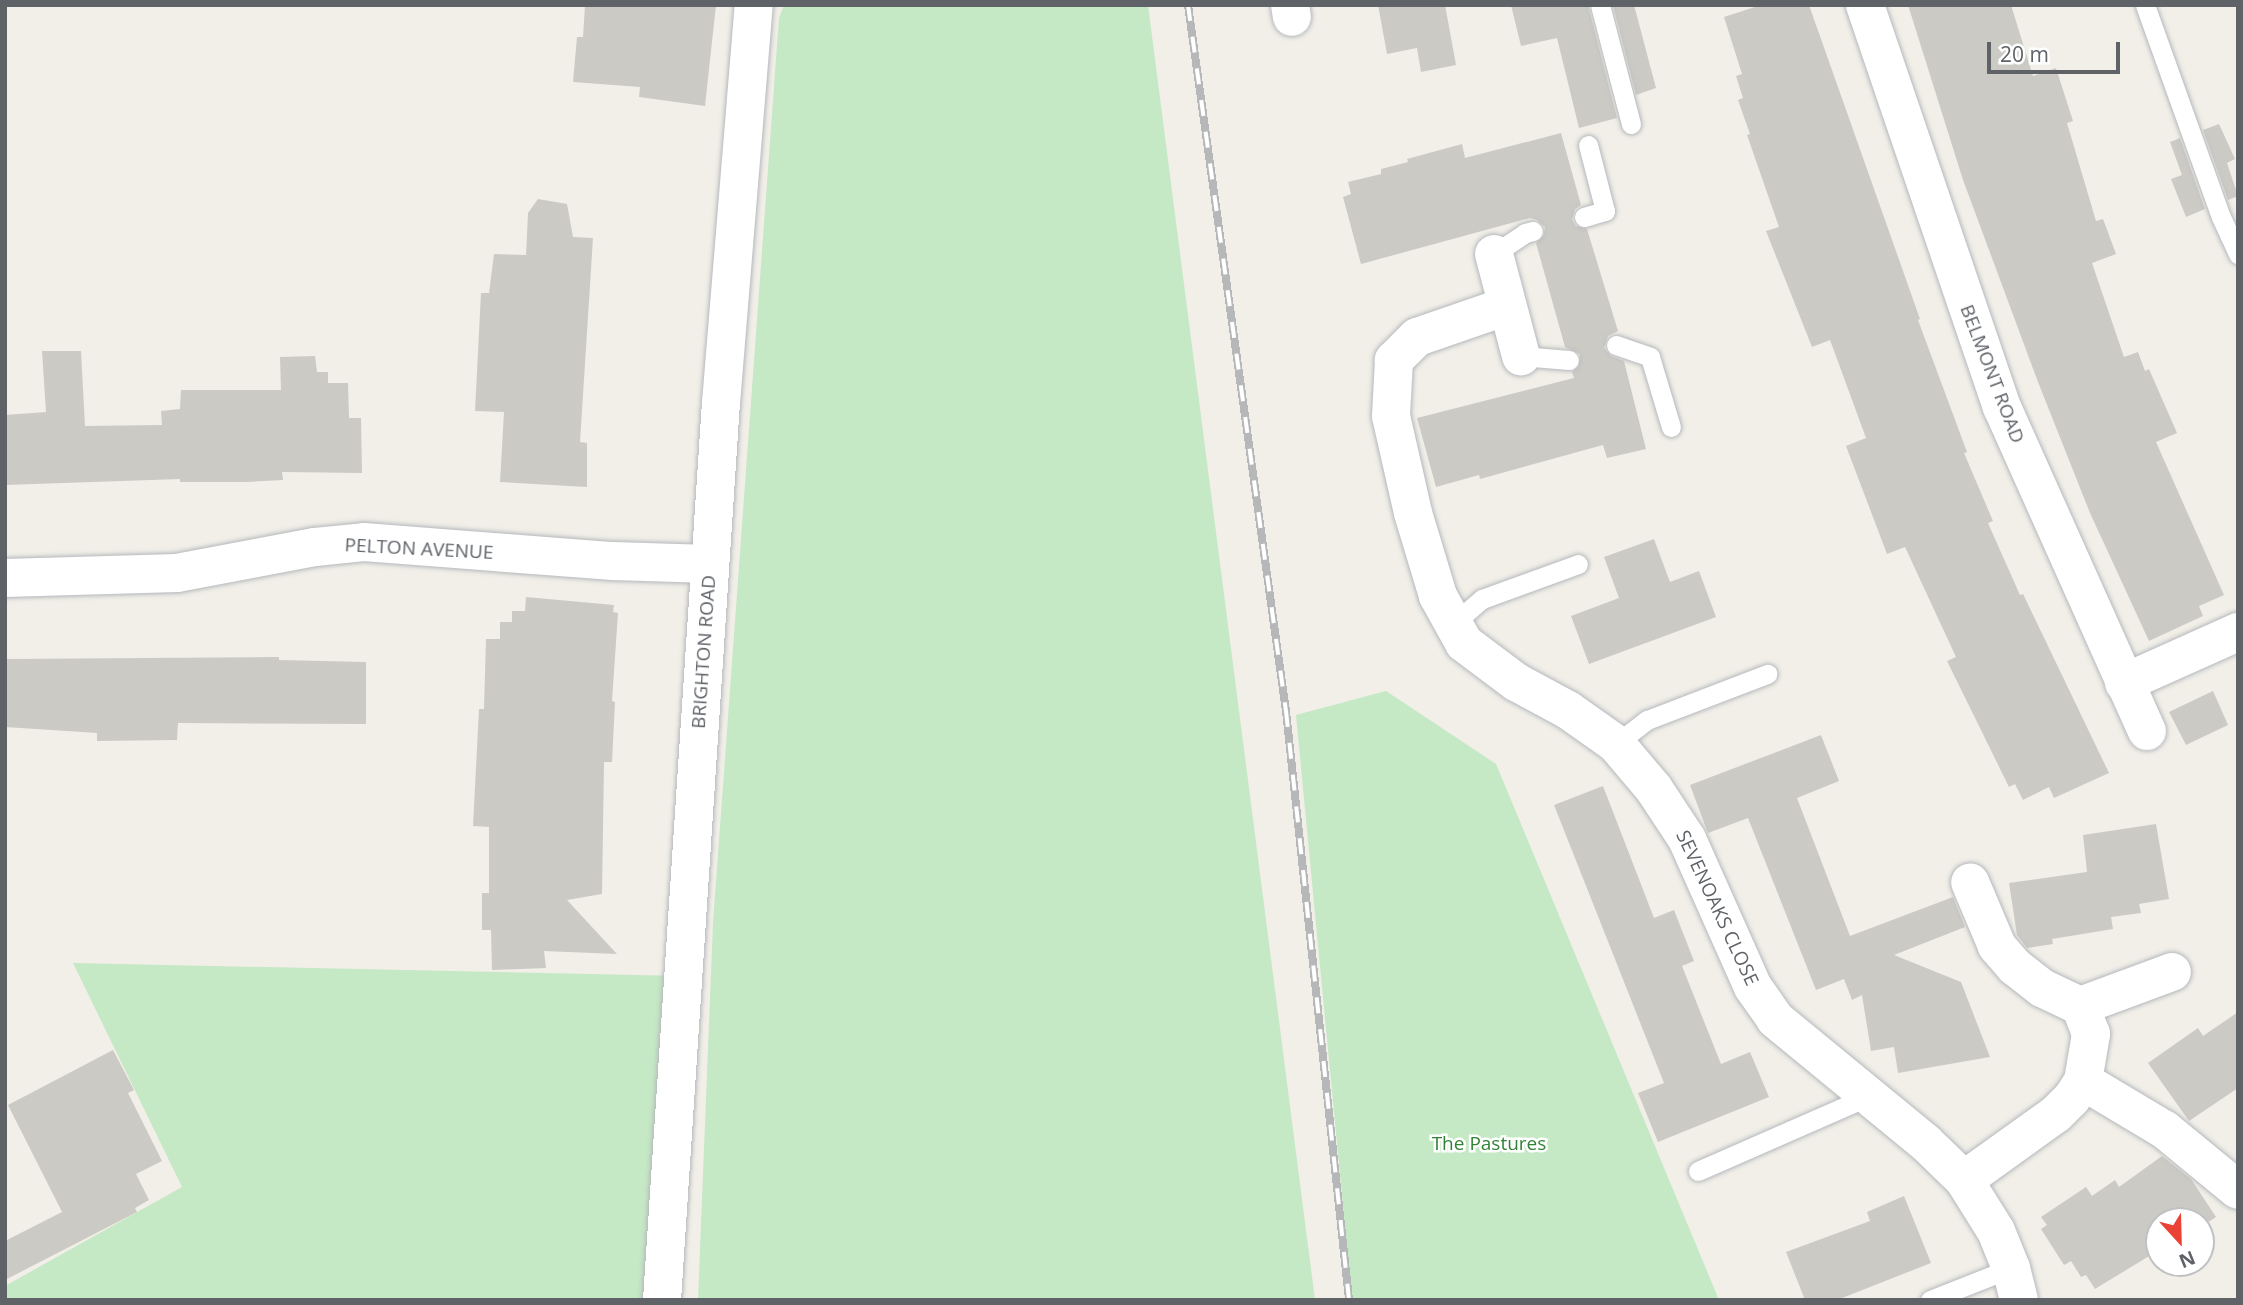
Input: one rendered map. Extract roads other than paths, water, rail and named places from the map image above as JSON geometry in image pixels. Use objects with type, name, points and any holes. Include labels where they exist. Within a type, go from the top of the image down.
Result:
[{"type":"street","name":"BRIGHTON ROAD","points":[[662,1300],[733,240],[754,5]]},
{"type":"street","name":"BELMONT ROAD","points":[[1865,5],[2002,407],[2147,731]]},
{"type":"street","points":[[1494,254],[1521,356]]},
{"type":"street","name":"SEVENOAKS CLOSE","points":[[1507,306],[1417,337],[1394,360],[1391,416],[1413,513],[1438,596],[1464,643],[1516,682],[1568,710],[1616,744],[1654,789],[1687,839],[1753,987],[1775,1019],[1808,1049],[1869,1096],[1964,1180],[1996,1231],[2015,1284]]},
{"type":"street","name":"PELTON AVENUE","points":[[5,578],[177,573],[315,547],[364,542],[613,561],[710,564]]},
{"type":"street","points":[[2124,684],[2238,632]]},
{"type":"street","points":[[1964,1180],[2056,1114],[2083,1081],[2091,1034],[2080,1006],[2042,988],[2015,967],[1997,946],[1970,882]]},
{"type":"street","points":[[2080,1006],[2172,972]]},
{"type":"street","points":[[2083,1081],[2165,1130],[2238,1190]]},
{"type":"lane","points":[[1600,5],[1631,124]]},
{"type":"lane","points":[[2145,5],[2229,213],[2238,254]]},
{"type":"lane","points":[[1584,217],[1605,211],[1588,145]]},
{"type":"lane","points":[[1494,254],[1525,233],[1533,232]]},
{"type":"lane","points":[[1616,345],[1650,357],[1671,427]]},
{"type":"lane","points":[[1521,356],[1569,360]]},
{"type":"lane","points":[[1454,624],[1482,599],[1578,564]]},
{"type":"lane","points":[[1616,744],[1647,720],[1767,674]]},
{"type":"lane","points":[[1698,1171],[1869,1096]]},
{"type":"lane","points":[[1930,1300],[2015,1284]]},
{"type":"railway","points":[[1188,5],[1286,711],[1349,1300]]},
{"type":"park label","name":"The Pastures","points":[[1489,1144]]}]
